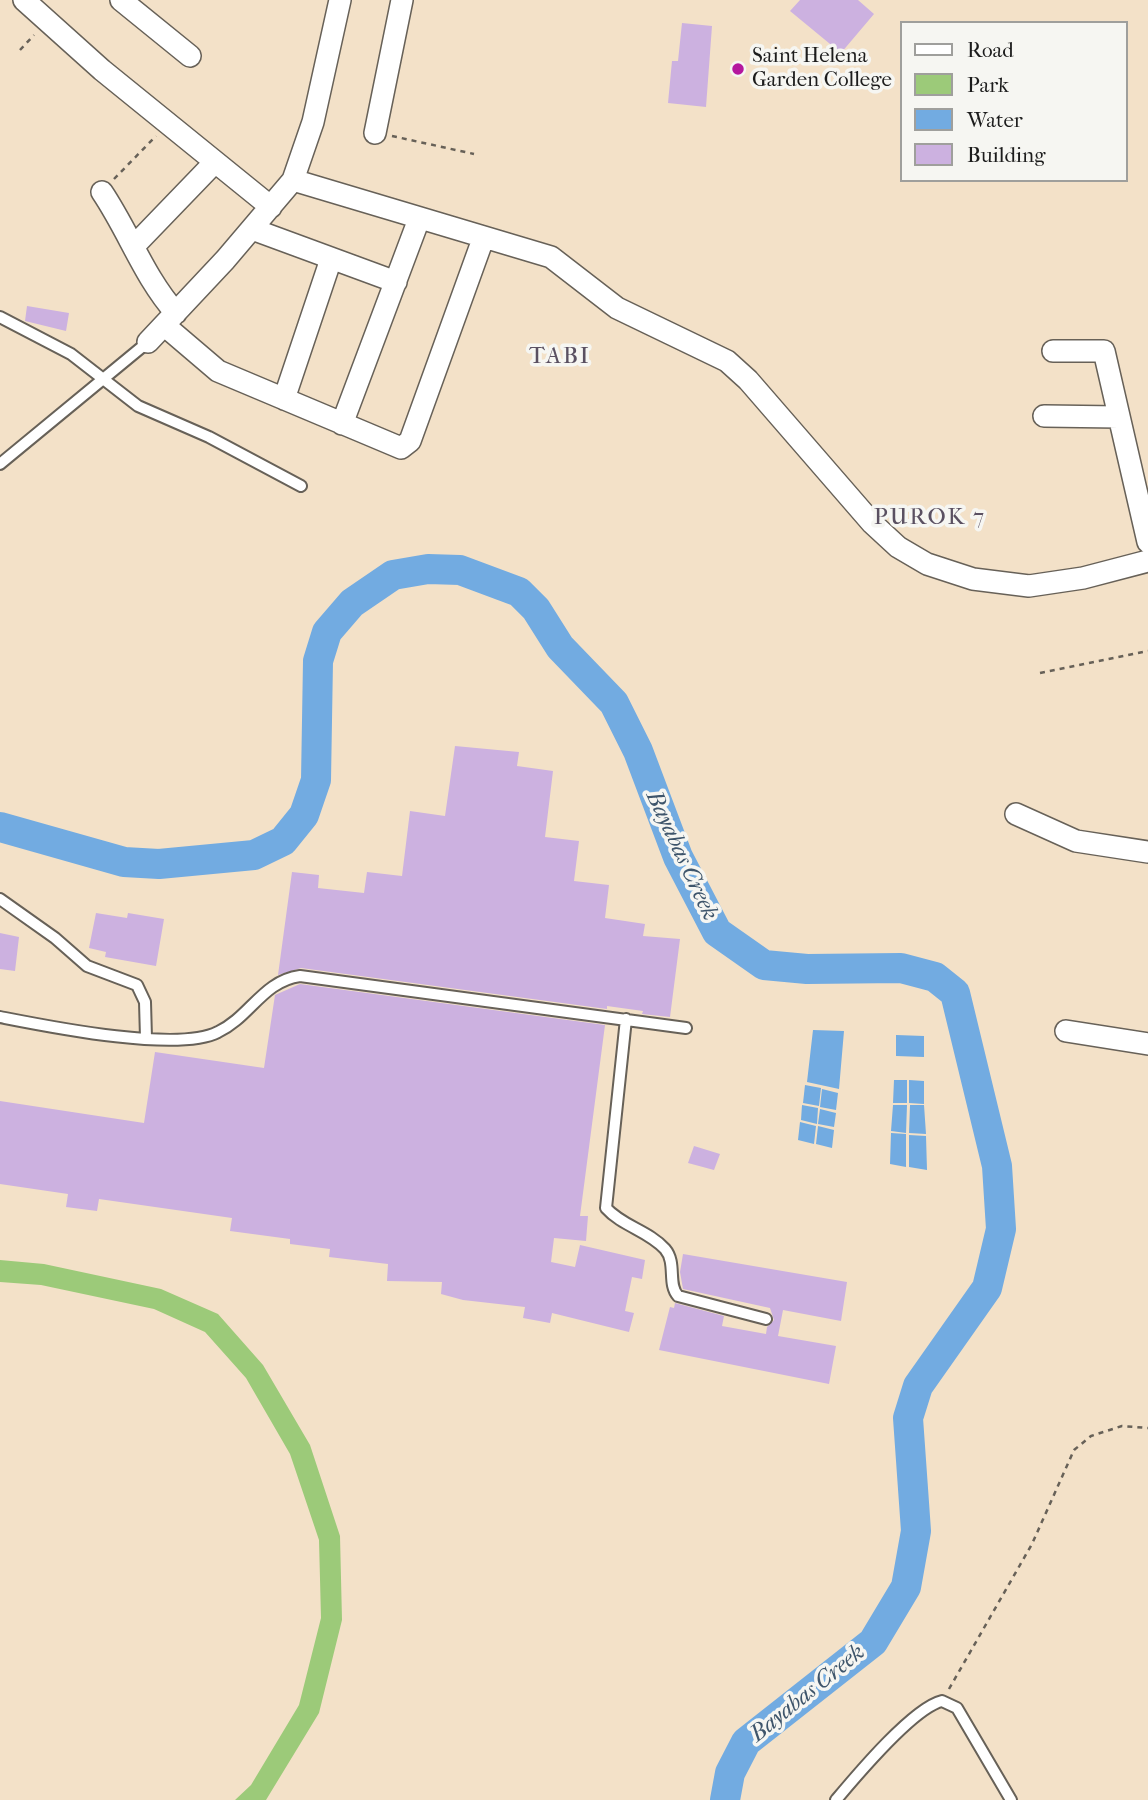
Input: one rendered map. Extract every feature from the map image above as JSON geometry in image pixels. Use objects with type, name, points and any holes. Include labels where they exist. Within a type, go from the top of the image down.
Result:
[{"type":"street","points":[[24,0],[46,22],[271,207]]},
{"type":"street","points":[[121,0],[190,56]]},
{"type":"street","points":[[148,342],[252,229],[293,180],[313,122],[340,0]]},
{"type":"street","points":[[375,133],[402,0]]},
{"type":"street","points":[[134,246],[215,162]]},
{"type":"street","points":[[293,180],[483,239],[551,257],[617,308],[727,361],[764,399],[872,523],[898,547],[928,564],[973,579],[1029,586],[1083,579],[1148,561]]},
{"type":"street","points":[[103,192],[134,246],[170,319],[218,371],[395,448],[401,448],[410,441],[483,239]]},
{"type":"street","points":[[342,424],[419,219]]},
{"type":"street","points":[[252,229],[396,282]]},
{"type":"street","points":[[284,399],[331,259]]},
{"type":"street","points":[[1053,351],[1104,351],[1148,542]]},
{"type":"street","points":[[1044,416],[1119,417]]},
{"type":"street","points":[[1016,814],[1076,841],[1148,852]]},
{"type":"street","points":[[1066,1031],[1148,1044]]},
{"type":"lane","points":[[0,317],[15,328],[71,354],[138,406],[209,437],[302,486]]},
{"type":"lane","points":[[0,464],[148,342]]},
{"type":"lane","points":[[0,899],[55,938],[87,966],[137,985],[145,1002],[146,1038]]},
{"type":"lane","points":[[0,1017],[70,1030],[146,1038],[201,1037],[217,1033],[278,981],[300,976],[686,1028]]},
{"type":"lane","points":[[626,1020],[606,1208],[664,1248],[671,1261],[674,1290],[678,1296],[766,1319]]},
{"type":"lane","points":[[836,1800],[866,1765],[926,1708],[942,1702],[957,1707],[1011,1800]]},
{"type":"path","points":[[20,50],[46,22]]},
{"type":"path","points":[[103,192],[167,123]]},
{"type":"path","points":[[375,133],[474,153]]},
{"type":"path","points":[[1040,673],[1148,651]]},
{"type":"path","points":[[942,1702],[1032,1544],[1074,1450],[1091,1436],[1122,1426],[1148,1428]]},
{"type":"green space","points":[[0,1260],[44,1264],[161,1289],[218,1314],[263,1365],[310,1445],[340,1536],[342,1620],[319,1713],[266,1800],[235,1800],[251,1785],[299,1705],[321,1618],[319,1540],[290,1454],[246,1378],[205,1332],[154,1309],[41,1285],[0,1282]]},
{"type":"water","points":[[813,1030],[844,1031],[839,1089],[807,1082]]},
{"type":"water","points":[[896,1035],[924,1036],[924,1057],[896,1056]]},
{"type":"water","points":[[894,1080],[907,1080],[907,1103],[893,1103]]},
{"type":"water","points":[[909,1080],[924,1081],[924,1104],[909,1103]]},
{"type":"water","points":[[805,1085],[821,1088],[819,1106],[803,1103]]},
{"type":"water","points":[[822,1089],[838,1093],[836,1110],[820,1107]]},
{"type":"water","points":[[802,1105],[818,1108],[817,1124],[801,1120]]},
{"type":"water","points":[[893,1105],[907,1105],[906,1133],[891,1131]]},
{"type":"water","points":[[910,1105],[924,1105],[926,1134],[909,1133]]},
{"type":"water","points":[[820,1109],[836,1113],[834,1127],[818,1124]]},
{"type":"water","points":[[800,1122],[816,1126],[814,1144],[798,1140]]},
{"type":"water","points":[[818,1126],[834,1130],[832,1148],[816,1144]]},
{"type":"water","points":[[891,1133],[906,1134],[906,1167],[890,1164]]},
{"type":"water","points":[[909,1135],[926,1136],[927,1170],[909,1167]]},
{"type":"building","points":[[800,0],[858,0],[874,14],[841,53],[790,11]]},
{"type":"building","points":[[682,23],[712,26],[706,107],[668,103],[672,61],[678,61]]},
{"type":"building","points":[[27,306],[69,313],[66,331],[25,321]]},
{"type":"building","points":[[455,746],[519,752],[517,766],[553,771],[545,837],[579,841],[574,881],[609,885],[605,918],[645,924],[643,936],[680,939],[670,1017],[607,1006],[607,1009],[301,968],[278,975],[292,872],[319,875],[318,888],[364,893],[367,872],[402,876],[410,811],[445,816]]},
{"type":"building","points":[[96,913],[127,918],[128,913],[164,919],[156,966],[105,957],[106,952],[89,948]]},
{"type":"building","points":[[0,933],[19,937],[15,971],[0,969]]},
{"type":"building","points":[[300,984],[605,1025],[580,1216],[588,1216],[586,1241],[554,1238],[551,1262],[575,1267],[580,1245],[645,1260],[642,1279],[632,1277],[625,1311],[634,1313],[629,1332],[552,1313],[550,1323],[523,1318],[525,1307],[463,1300],[441,1294],[442,1282],[387,1281],[388,1264],[329,1257],[330,1249],[290,1244],[290,1239],[230,1231],[232,1218],[99,1199],[97,1211],[66,1207],[68,1194],[0,1184],[0,1101],[144,1123],[155,1052],[264,1068],[275,995]]},
{"type":"building","points":[[694,1146],[720,1154],[714,1170],[688,1163]]},
{"type":"building","points":[[683,1254],[847,1282],[841,1321],[783,1310],[778,1336],[836,1346],[829,1384],[659,1350],[670,1307],[674,1308],[675,1303],[724,1316],[722,1326],[766,1334],[767,1327],[774,1320],[770,1308],[683,1289],[680,1272]]},
{"type":"waterway","name":"Bayabas Creek","points":[[0,827],[124,862],[159,864],[254,855],[283,841],[304,815],[316,780],[318,661],[327,632],[352,603],[393,575],[428,569],[460,570],[519,592],[536,609],[560,647],[614,703],[638,751],[678,857],[717,932],[764,965],[807,969],[901,968],[935,977],[955,993],[997,1166],[1001,1229],[987,1288],[918,1386],[908,1418],[916,1531],[906,1587],[873,1642],[746,1742],[730,1773],[725,1800]]},
{"type":"place","name":"Saint Helena Garden College","points":[[738,69]]},
{"type":"district","name":"TABI","points":[[560,357]]},
{"type":"district","name":"PUROK 7","points":[[930,518]]}]
